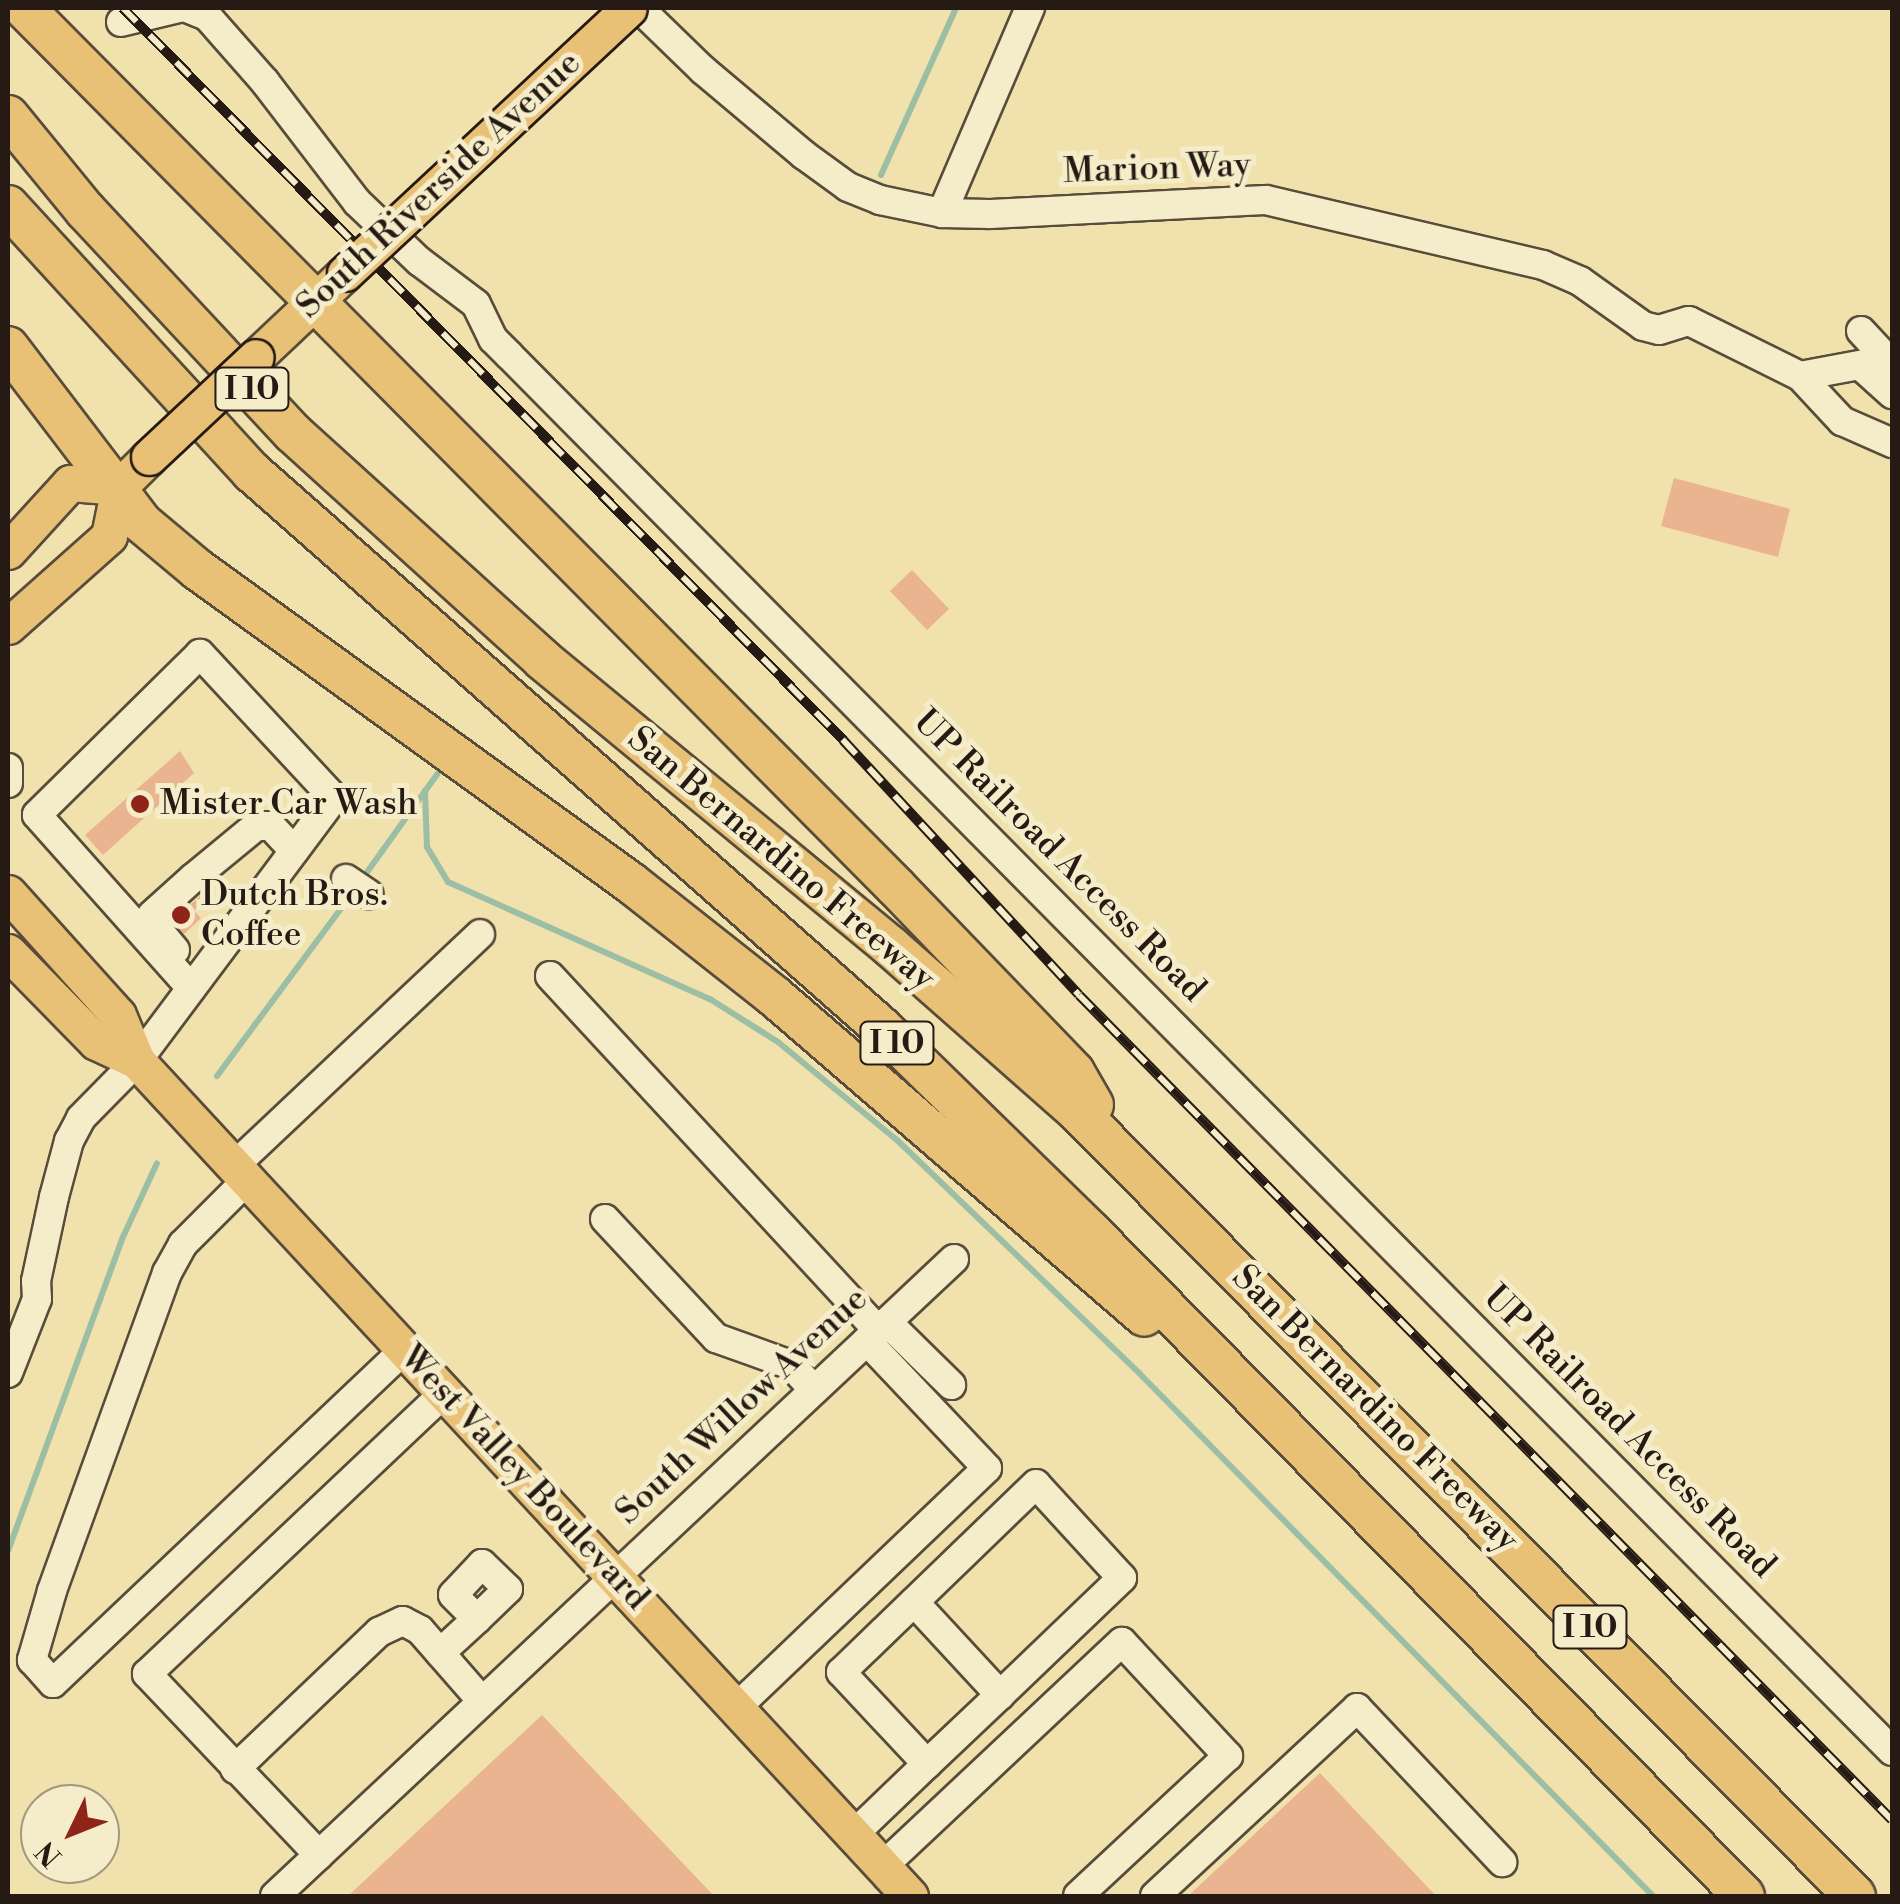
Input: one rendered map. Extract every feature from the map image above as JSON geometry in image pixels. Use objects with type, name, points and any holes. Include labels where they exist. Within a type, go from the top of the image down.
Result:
[{"type":"highway","points":[[24,8],[301,315],[896,887],[1074,1072],[1120,1151]]},
{"type":"highway","name":"San Bernardino Freeway","points":[[8,116],[85,210],[293,433],[531,650],[891,947],[1120,1151],[1855,1896]]},
{"type":"highway","name":"San Bernardino Freeway","points":[[8,206],[253,472],[882,1028],[1262,1406],[1744,1896]]},
{"type":"highway","points":[[8,346],[69,430],[119,487],[142,523],[197,569],[632,883],[774,996],[1102,1283],[1262,1406]]},
{"type":"main road","name":"South Riverside Avenue","points":[[119,487],[630,8]]},
{"type":"main road","points":[[8,551],[70,483],[119,487],[109,536],[8,626]]},
{"type":"main road","name":"West Valley Boulevard","points":[[8,893],[118,1015],[137,1061],[910,1896]]},
{"type":"main road","name":"West Valley Boulevard","points":[[8,952],[96,1042],[137,1061]]},
{"type":"street","points":[[122,22],[179,8]]},
{"type":"street","name":"UP Railroad Access Road","points":[[188,8],[206,16],[265,82],[357,202],[419,261],[476,304],[493,338],[509,355],[1892,1751]]},
{"type":"street","name":"Marion Way","points":[[639,8],[702,70],[848,186],[880,200],[942,213],[1266,200],[1543,265],[1580,281],[1643,326],[1659,330],[1689,321],[1800,376]]},
{"type":"street","points":[[942,213],[1030,8]]},
{"type":"street","points":[[1861,331],[1880,361],[1892,394]]},
{"type":"street","points":[[1800,376],[1880,361]]},
{"type":"street","points":[[1800,376],[1842,421],[1892,443]]},
{"type":"street","points":[[8,1373],[37,1299],[36,1281],[69,1141],[81,1118],[137,1061],[334,798],[200,654],[36,815],[195,982]]},
{"type":"street","points":[[8,768],[8,783]]},
{"type":"street","points":[[195,982],[154,925],[152,914],[256,826],[271,826],[298,846]]},
{"type":"street","points":[[404,1350],[52,1683],[32,1660],[52,1591],[167,1274],[183,1244],[240,1173],[480,934]]},
{"type":"street","points":[[550,976],[877,1331],[988,1468],[736,1708]]},
{"type":"street","points":[[605,1219],[716,1338],[791,1365],[814,1390]]},
{"type":"street","name":"South Willow Avenue","points":[[275,1896],[954,1259]]},
{"type":"street","points":[[877,1331],[951,1385]]},
{"type":"street","points":[[318,1856],[148,1674],[444,1392]]},
{"type":"street","points":[[853,1835],[1122,1578],[1036,1484],[841,1672],[927,1764]]},
{"type":"street","points":[[914,1602],[1000,1694]]},
{"type":"street","points":[[440,1653],[477,1619]]},
{"type":"street","points":[[235,1769],[379,1632],[403,1621],[420,1630],[482,1701]]},
{"type":"street","points":[[882,1866],[1122,1642],[1228,1756],[1078,1896]]},
{"type":"street","points":[[1156,1896],[1358,1708],[1502,1862]]},
{"type":"building","points":[[1674,478],[1790,509],[1778,557],[1661,526]]},
{"type":"building","points":[[912,570],[949,609],[927,630],[890,591]]},
{"type":"building","name":"Mister Car Wash","points":[[180,751],[194,773],[103,855],[85,835]]},
{"type":"building","points":[[200,896],[205,901],[194,911],[201,918],[184,934],[173,920]]},
{"type":"building","points":[[542,1715],[714,1896],[348,1896]]},
{"type":"building","points":[[1320,1773],[1436,1896],[1188,1896]]},
{"type":"waterway","points":[[881,175],[956,8]]},
{"type":"waterway","points":[[360,882],[443,766]]},
{"type":"waterway","points":[[425,791],[427,847],[448,882],[710,999],[778,1042],[897,1140],[1140,1374],[1653,1896]]},
{"type":"waterway","points":[[217,1076],[353,892]]},
{"type":"waterway","points":[[8,1551],[123,1237],[157,1163]]},
{"type":"railway","points":[[123,8],[843,740],[1079,995],[1892,1820]]},
{"type":"place","name":"Mister Car Wash","points":[[140,804]]},
{"type":"place","name":"Dutch Bros. Coffee","points":[[181,915]]}]
